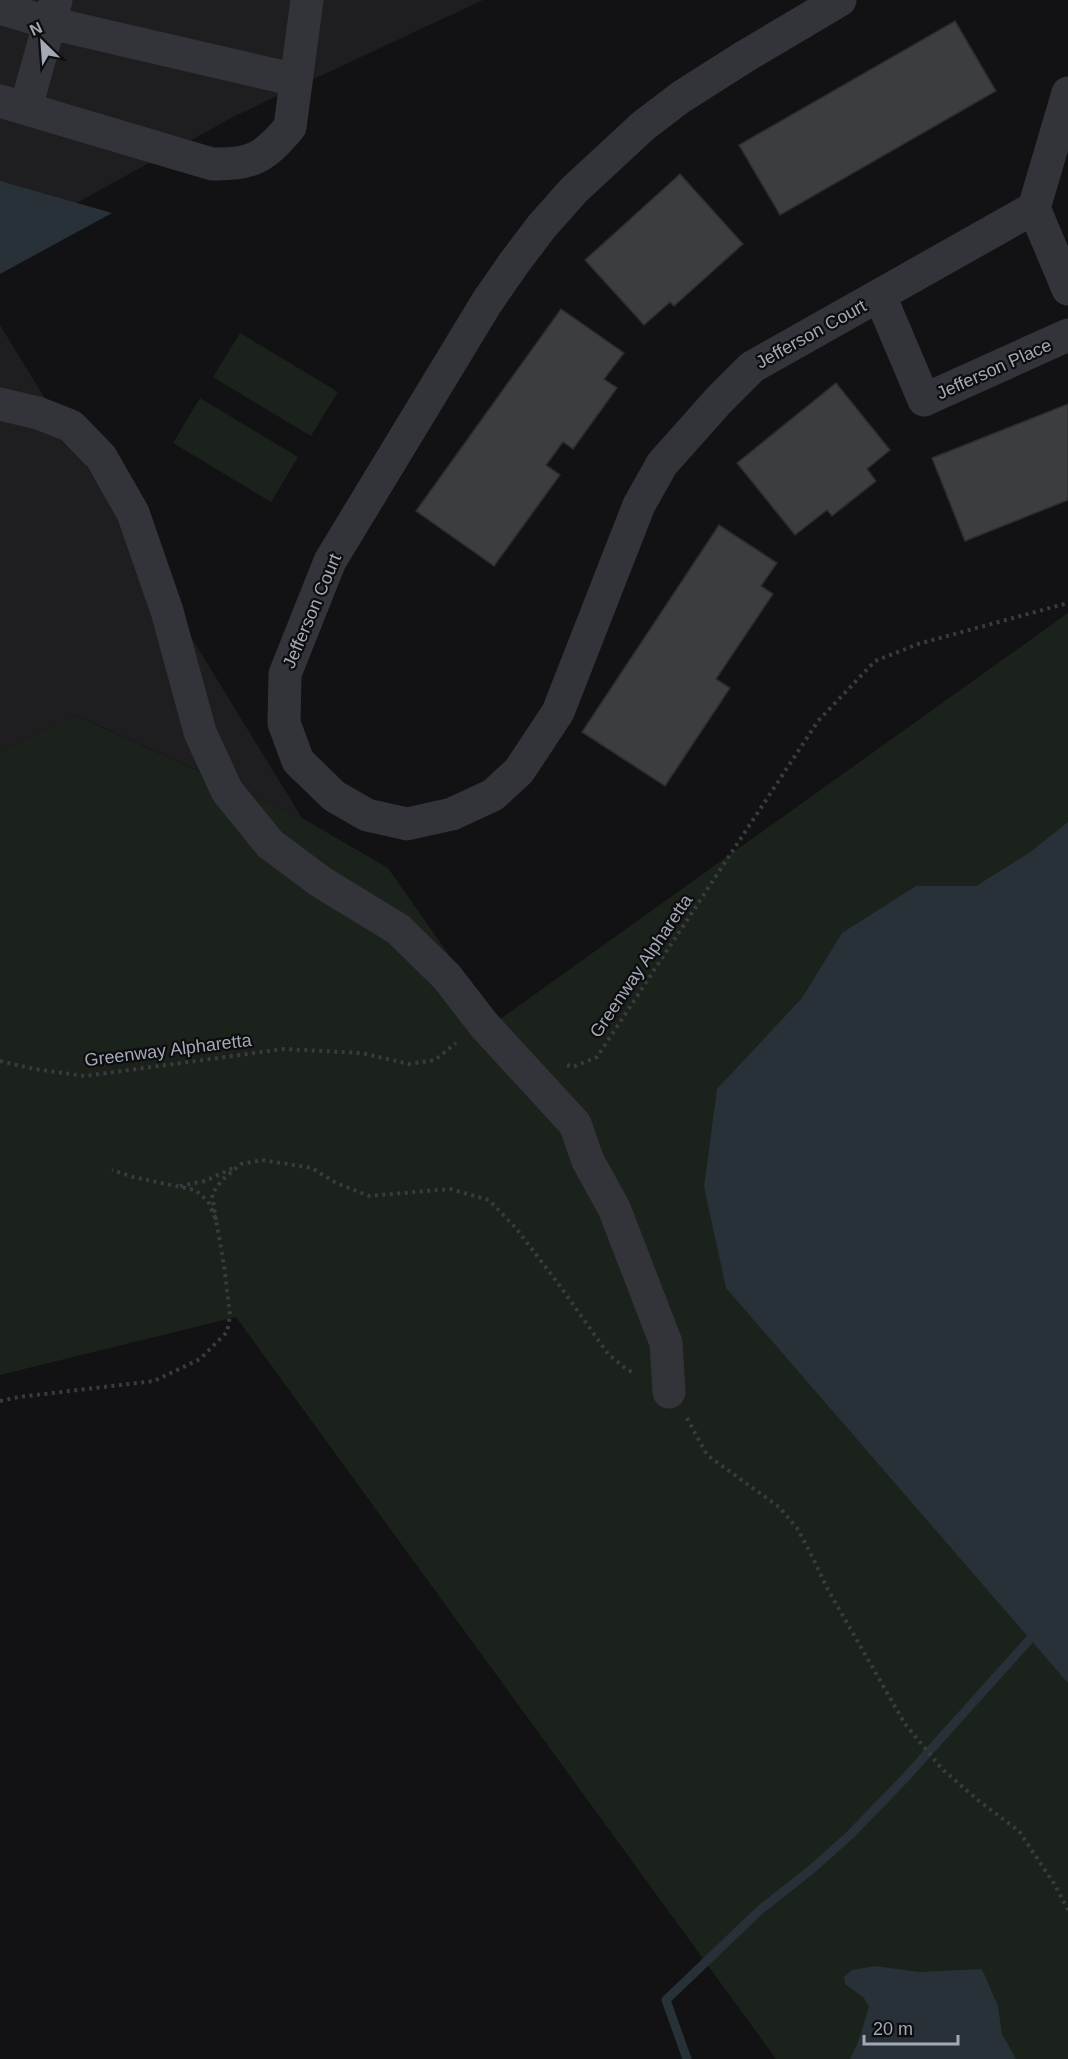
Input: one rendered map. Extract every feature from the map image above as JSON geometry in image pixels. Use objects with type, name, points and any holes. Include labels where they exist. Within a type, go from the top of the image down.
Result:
[{"type":"street","points":[[53,11],[13,104],[212,164],[239,164],[256,158],[277,143],[290,127],[307,0]]},
{"type":"street","name":"Jefferson Court","points":[[840,0],[735,62],[681,97],[643,126],[574,190],[542,226],[514,263],[487,302],[330,561],[285,674],[284,723],[298,761],[334,796],[367,815],[407,824],[452,814],[493,795],[519,771],[558,712],[639,505],[662,464],[718,400],[752,366],[1034,208]]},
{"type":"street","points":[[0,8],[53,11],[297,80]]},
{"type":"street","points":[[1068,93],[1034,208],[1068,289]]},
{"type":"street","name":"Jefferson Place","points":[[880,296],[924,400],[1068,336]]},
{"type":"street","points":[[0,404],[38,413],[71,426],[101,457],[133,513],[167,611],[200,732],[227,791],[270,844],[321,882],[398,929],[447,978],[484,1025],[575,1124],[588,1161],[614,1208],[666,1343],[669,1392]]},
{"type":"path","name":"Greenway Alpharetta","points":[[563,1063],[573,1067],[597,1057],[818,721],[875,661],[918,644],[1068,603]]},
{"type":"path","name":"Greenway Alpharetta","points":[[0,1061],[34,1069],[85,1076],[284,1049],[362,1053],[409,1064],[435,1060],[484,1025]]},
{"type":"path","points":[[179,1187],[205,1181],[241,1164],[262,1160],[312,1168],[336,1183],[369,1196],[450,1189],[489,1200],[515,1227],[608,1354],[625,1368],[669,1392],[687,1417],[708,1455],[778,1507],[796,1528],[827,1588],[905,1724],[942,1769],[1019,1831],[1055,1885],[1068,1910]]},
{"type":"path","points":[[0,1401],[154,1381],[200,1359],[227,1332],[230,1316],[212,1194],[222,1180],[241,1164]]},
{"type":"path","points":[[112,1170],[133,1178],[195,1190],[208,1202],[216,1220]]},
{"type":"shaded area","points":[[0,0],[483,0],[235,116],[0,245]]},
{"type":"shaded area","points":[[0,181],[112,213],[0,274]]},
{"type":"shaded area","points":[[0,325],[302,818],[78,716],[0,752]]},
{"type":"shaded area","points":[[240,333],[338,392],[311,436],[213,377]]},
{"type":"shaded area","points":[[200,398],[298,457],[271,502],[173,443]]},
{"type":"shaded area","points":[[1068,613],[1068,2059],[776,2059],[236,1317],[0,1375],[0,752],[77,716],[302,818],[388,868],[496,1022]]},
{"type":"shaded area","points":[[1068,822],[1068,1683],[726,1288],[704,1187],[717,1089],[802,998],[842,933],[916,886],[976,886],[1029,853]]},
{"type":"shaded area","points":[[875,1966],[919,1972],[982,1969],[998,2006],[1002,2034],[1016,2059],[850,2059],[869,2007],[864,1998],[845,1984],[844,1977],[852,1970]]},
{"type":"building","points":[[955,21],[996,91],[780,215],[739,145]]},
{"type":"building","points":[[680,174],[743,244],[674,306],[670,302],[644,325],[585,260]]},
{"type":"building","points":[[561,309],[624,353],[604,379],[617,388],[573,449],[563,442],[546,465],[560,475],[494,566],[416,511]]},
{"type":"building","points":[[836,383],[890,450],[867,469],[876,481],[832,516],[827,510],[795,535],[737,463]]},
{"type":"building","points":[[1068,404],[1068,500],[965,541],[932,458]]},
{"type":"building","points":[[719,525],[777,563],[761,586],[773,594],[716,679],[730,688],[665,786],[582,732]]},
{"type":"waterway","points":[[687,2059],[666,2000],[760,1910],[850,1835],[907,1776],[1030,1639]]}]
